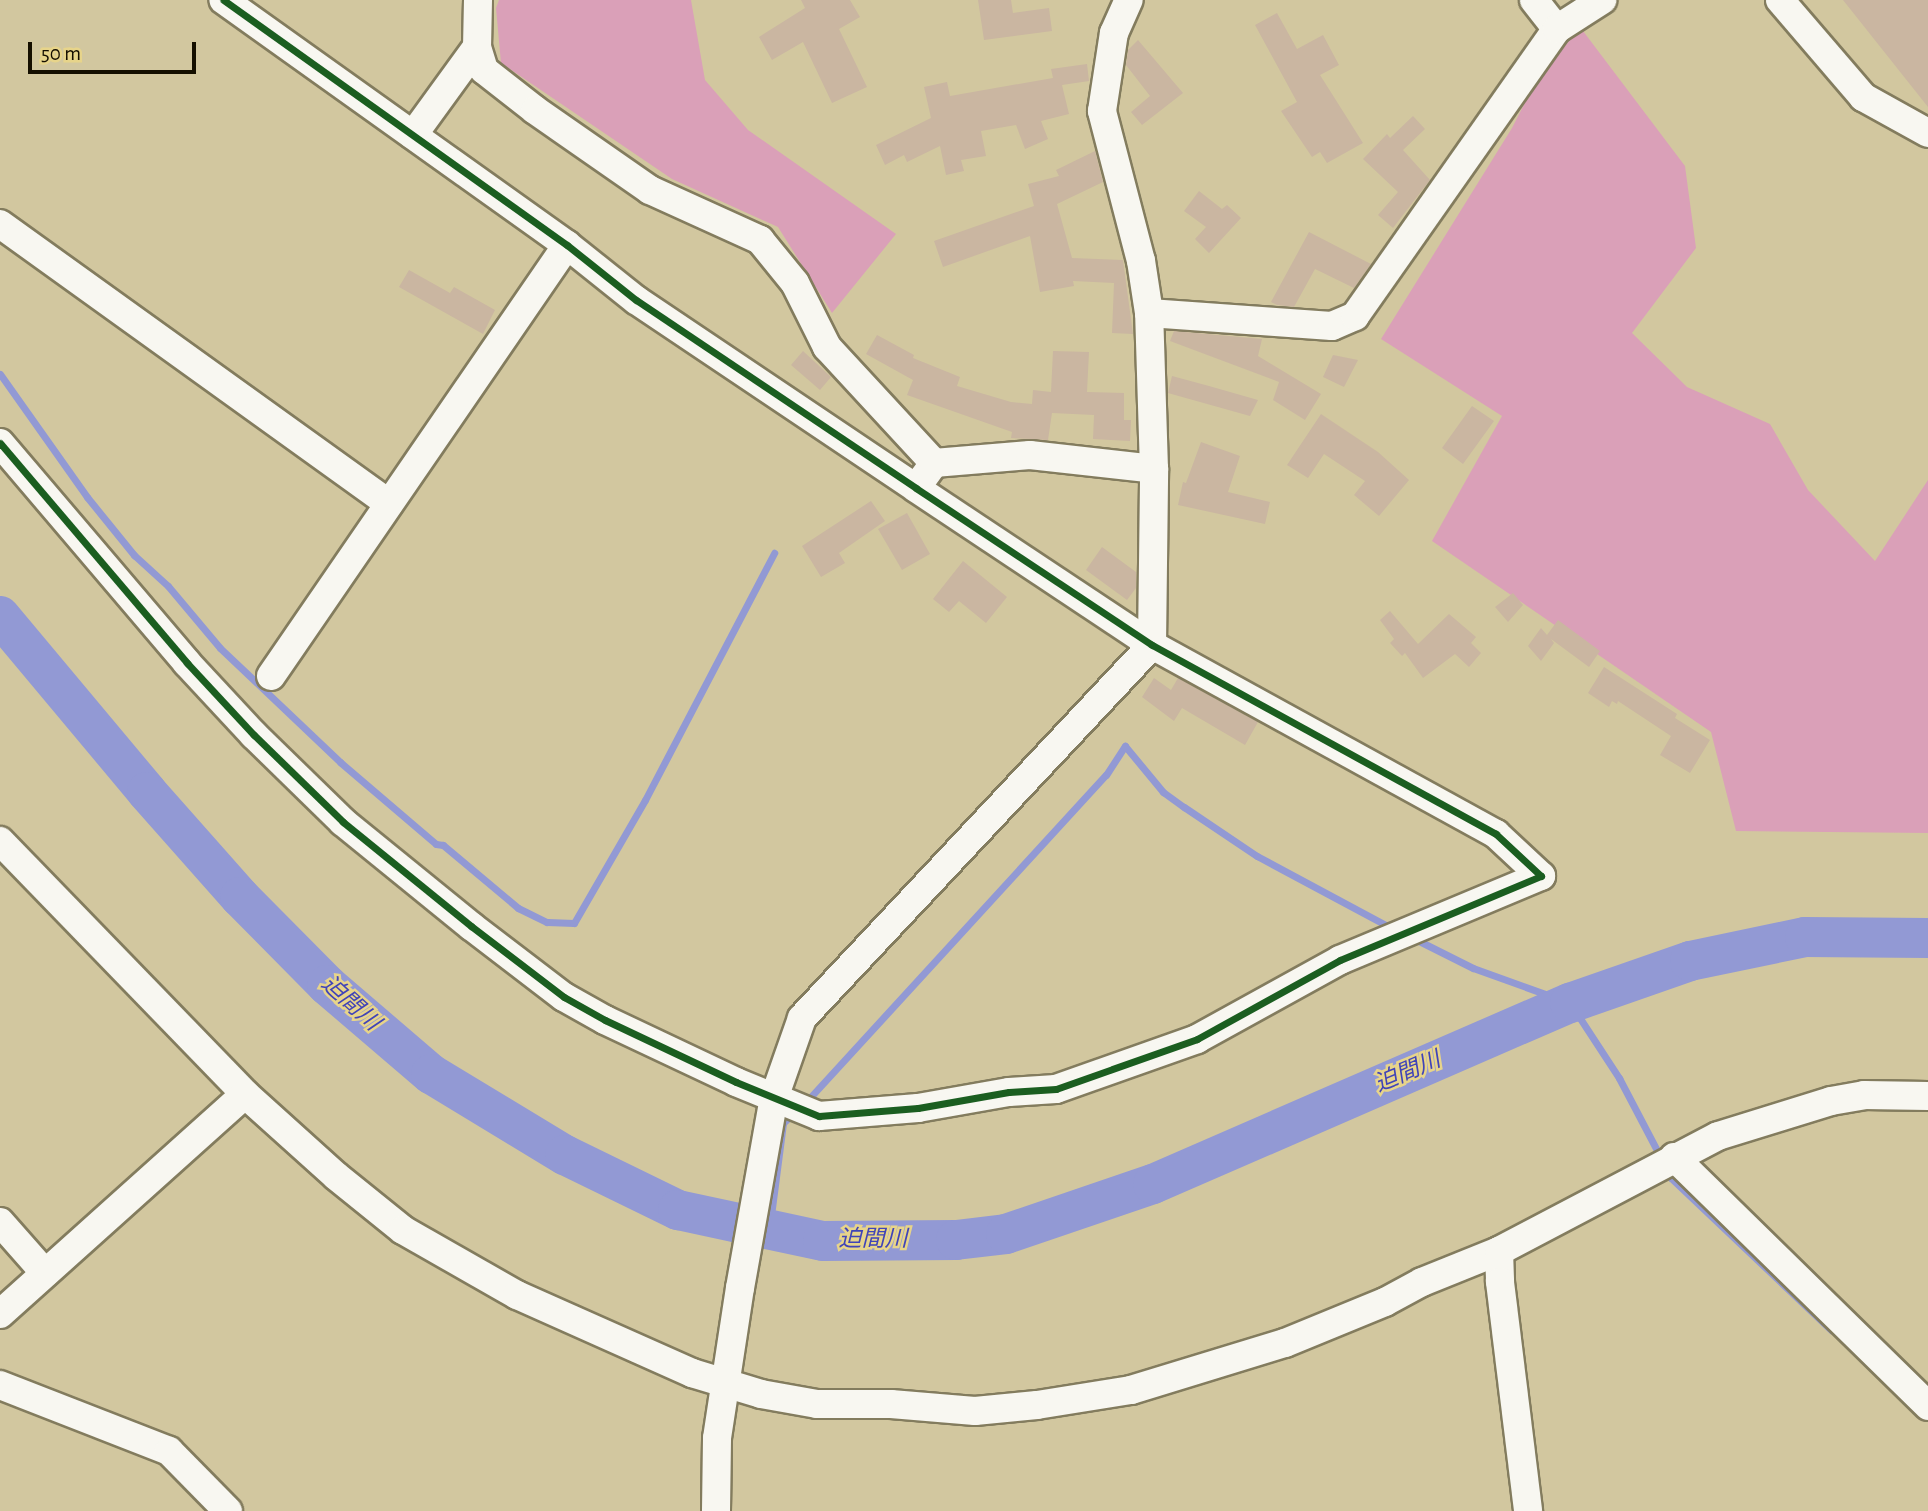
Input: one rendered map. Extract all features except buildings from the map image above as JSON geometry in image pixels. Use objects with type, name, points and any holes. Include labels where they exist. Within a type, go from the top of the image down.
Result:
[{"type":"street","points":[[0,443],[187,663],[254,735],[343,822],[564,997],[617,1026],[819,1116],[918,1108],[1009,1093],[1056,1089],[1197,1039],[1340,960],[1541,876],[1496,834],[1152,645],[636,300],[567,245],[224,0]]},
{"type":"street","points":[[478,0],[477,47],[484,70],[535,110],[638,182],[760,240],[795,283],[827,347],[934,463]]},
{"type":"street","points":[[716,1511],[717,1438],[740,1288],[774,1098],[802,1018],[1152,645],[1154,469],[1149,313],[1141,261],[1102,111],[1114,33],[1129,0]]},
{"type":"street","points":[[1534,0],[1557,29]]},
{"type":"street","points":[[1149,313],[1332,326],[1355,316],[1557,29],[1602,0]]},
{"type":"street","points":[[1780,0],[1863,97],[1928,133]]},
{"type":"street","points":[[413,135],[477,47]]},
{"type":"street","points":[[0,224],[389,504]]},
{"type":"street","points":[[271,676],[567,245]]},
{"type":"street","points":[[916,488],[934,463],[1030,455],[1154,469]]},
{"type":"street","points":[[0,841],[245,1094],[378,1212],[437,1251],[517,1295],[568,1319],[692,1373],[761,1394],[817,1404],[891,1404],[975,1410],[1037,1405],[1131,1390],[1285,1343],[1499,1251],[1718,1136],[1831,1101],[1864,1095],[1928,1096]]},
{"type":"street","points":[[0,1314],[245,1094]]},
{"type":"street","points":[[1674,1157],[1928,1406]]},
{"type":"street","points":[[0,1222],[45,1273]]},
{"type":"street","points":[[1499,1251],[1500,1282],[1528,1511]]},
{"type":"street","points":[[0,1385],[169,1451],[228,1511]]},
{"type":"shaded area","points":[[499,0],[691,0],[705,80],[748,130],[896,234],[832,313],[778,227],[672,179],[501,63],[496,8]]},
{"type":"shaded area","points":[[1580,27],[1685,166],[1696,248],[1632,333],[1687,387],[1770,424],[1808,490],[1875,561],[1928,480],[1928,833],[1736,831],[1711,732],[1432,541],[1502,416],[1381,339],[1512,128],[1534,85]]},
{"type":"waterway","points":[[0,374],[87,497],[134,555],[168,586],[220,648],[340,762],[436,844],[443,845],[518,908],[547,922],[574,923],[645,800],[774,553]]},
{"type":"waterway","name":"迫間川","points":[[0,616],[147,792],[240,897],[327,985],[431,1074],[565,1155],[678,1210],[823,1241],[956,1240],[1006,1234],[1153,1184],[1570,1003],[1690,961],[1805,937],[1928,938]]},
{"type":"waterway","points":[[805,1103],[1106,775],[1125,746],[1163,792],[1184,807],[1257,856],[1393,929]]},
{"type":"waterway","points":[[1413,938],[1473,968],[1570,1003],[1619,1078],[1662,1160]]},
{"type":"waterway","points":[[769,1231],[783,1123],[794,1113]]},
{"type":"waterway","points":[[1667,1171],[1671,1178],[1831,1330]]},
{"type":"cycle path","points":[[0,443],[187,663],[254,735],[343,822],[564,997],[605,1020],[736,1082],[819,1116],[918,1108],[1009,1092],[1056,1089],[1197,1039],[1340,960],[1541,876],[1496,834],[1152,645],[636,300],[567,245],[224,0]]}]
